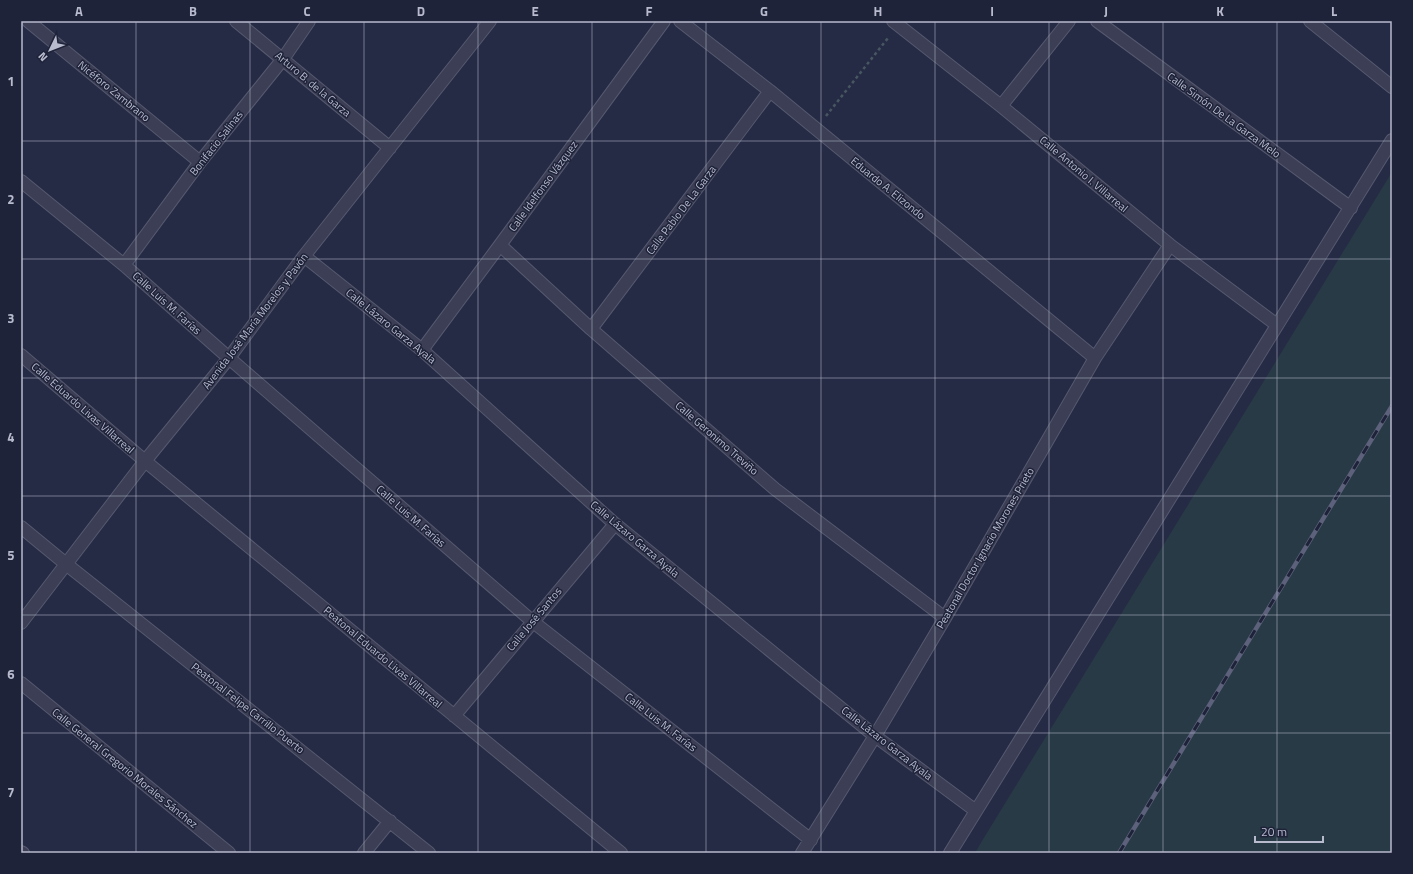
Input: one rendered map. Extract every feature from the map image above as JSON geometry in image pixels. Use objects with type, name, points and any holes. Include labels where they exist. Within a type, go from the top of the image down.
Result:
[{"type":"street","name":"Nicéforo Zambrano","points":[[28,21],[200,162]]},
{"type":"street","name":"Arturo B. de la Garza","points":[[236,21],[390,148]]},
{"type":"street","name":"Bonifacio Salinas","points":[[124,265],[200,162],[283,59],[309,21]]},
{"type":"street","name":"Avenida José María Morelos y Pavón","points":[[21,623],[145,461],[229,358],[304,256],[490,21]]},
{"type":"street","name":"Calle Idelfonso Vázquez","points":[[422,350],[664,21]]},
{"type":"street","name":"Eduardo A. Elizondo","points":[[680,21],[770,91],[1095,358]]},
{"type":"street","points":[[1001,106],[1070,21]]},
{"type":"street","name":"Calle Simón De La Garza Melo","points":[[1097,21],[1351,208]]},
{"type":"street","points":[[1310,21],[1392,86]]},
{"type":"street","name":"Calle Antonio I. Villarreal","points":[[896,23],[1001,106],[1170,245],[1277,325]]},
{"type":"street","name":"Calle Pablo De La Garza","points":[[591,329],[770,91]]},
{"type":"street","points":[[950,853],[1392,140]]},
{"type":"street","name":"Calle Luis M. Farías","points":[[21,181],[124,265],[532,621],[811,840]]},
{"type":"street","name":"Calle Geronimo Treviño","points":[[500,245],[591,329],[775,489],[945,618]]},
{"type":"street","name":"Peatonal Doctor Ignacio Morones Prieto","points":[[802,853],[875,736],[945,618],[1095,358],[1170,245]]},
{"type":"street","name":"Calle Lázaro Garza Ayala","points":[[304,256],[422,350],[615,524],[875,736],[976,811]]},
{"type":"street","name":"Calle Eduardo Livas Villarreal","points":[[21,355],[145,461]]},
{"type":"street","name":"Peatonal Eduardo Livas Villarreal","points":[[145,461],[621,853]]},
{"type":"street","name":"Calle José Santos","points":[[454,716],[532,621],[615,524]]},
{"type":"street","name":"Peatonal Felipe Carrillo Puerto","points":[[21,527],[429,853]]},
{"type":"street","name":"Calle General Gregorio Morales Sánchez","points":[[21,683],[229,853]]},
{"type":"street","points":[[364,853],[390,821]]},
{"type":"path","points":[[816,129],[896,23]]},
{"type":"shaded area","points":[[1392,172],[1392,853],[975,853],[982,841]]},
{"type":"railway","points":[[1119,853],[1392,406]]}]
